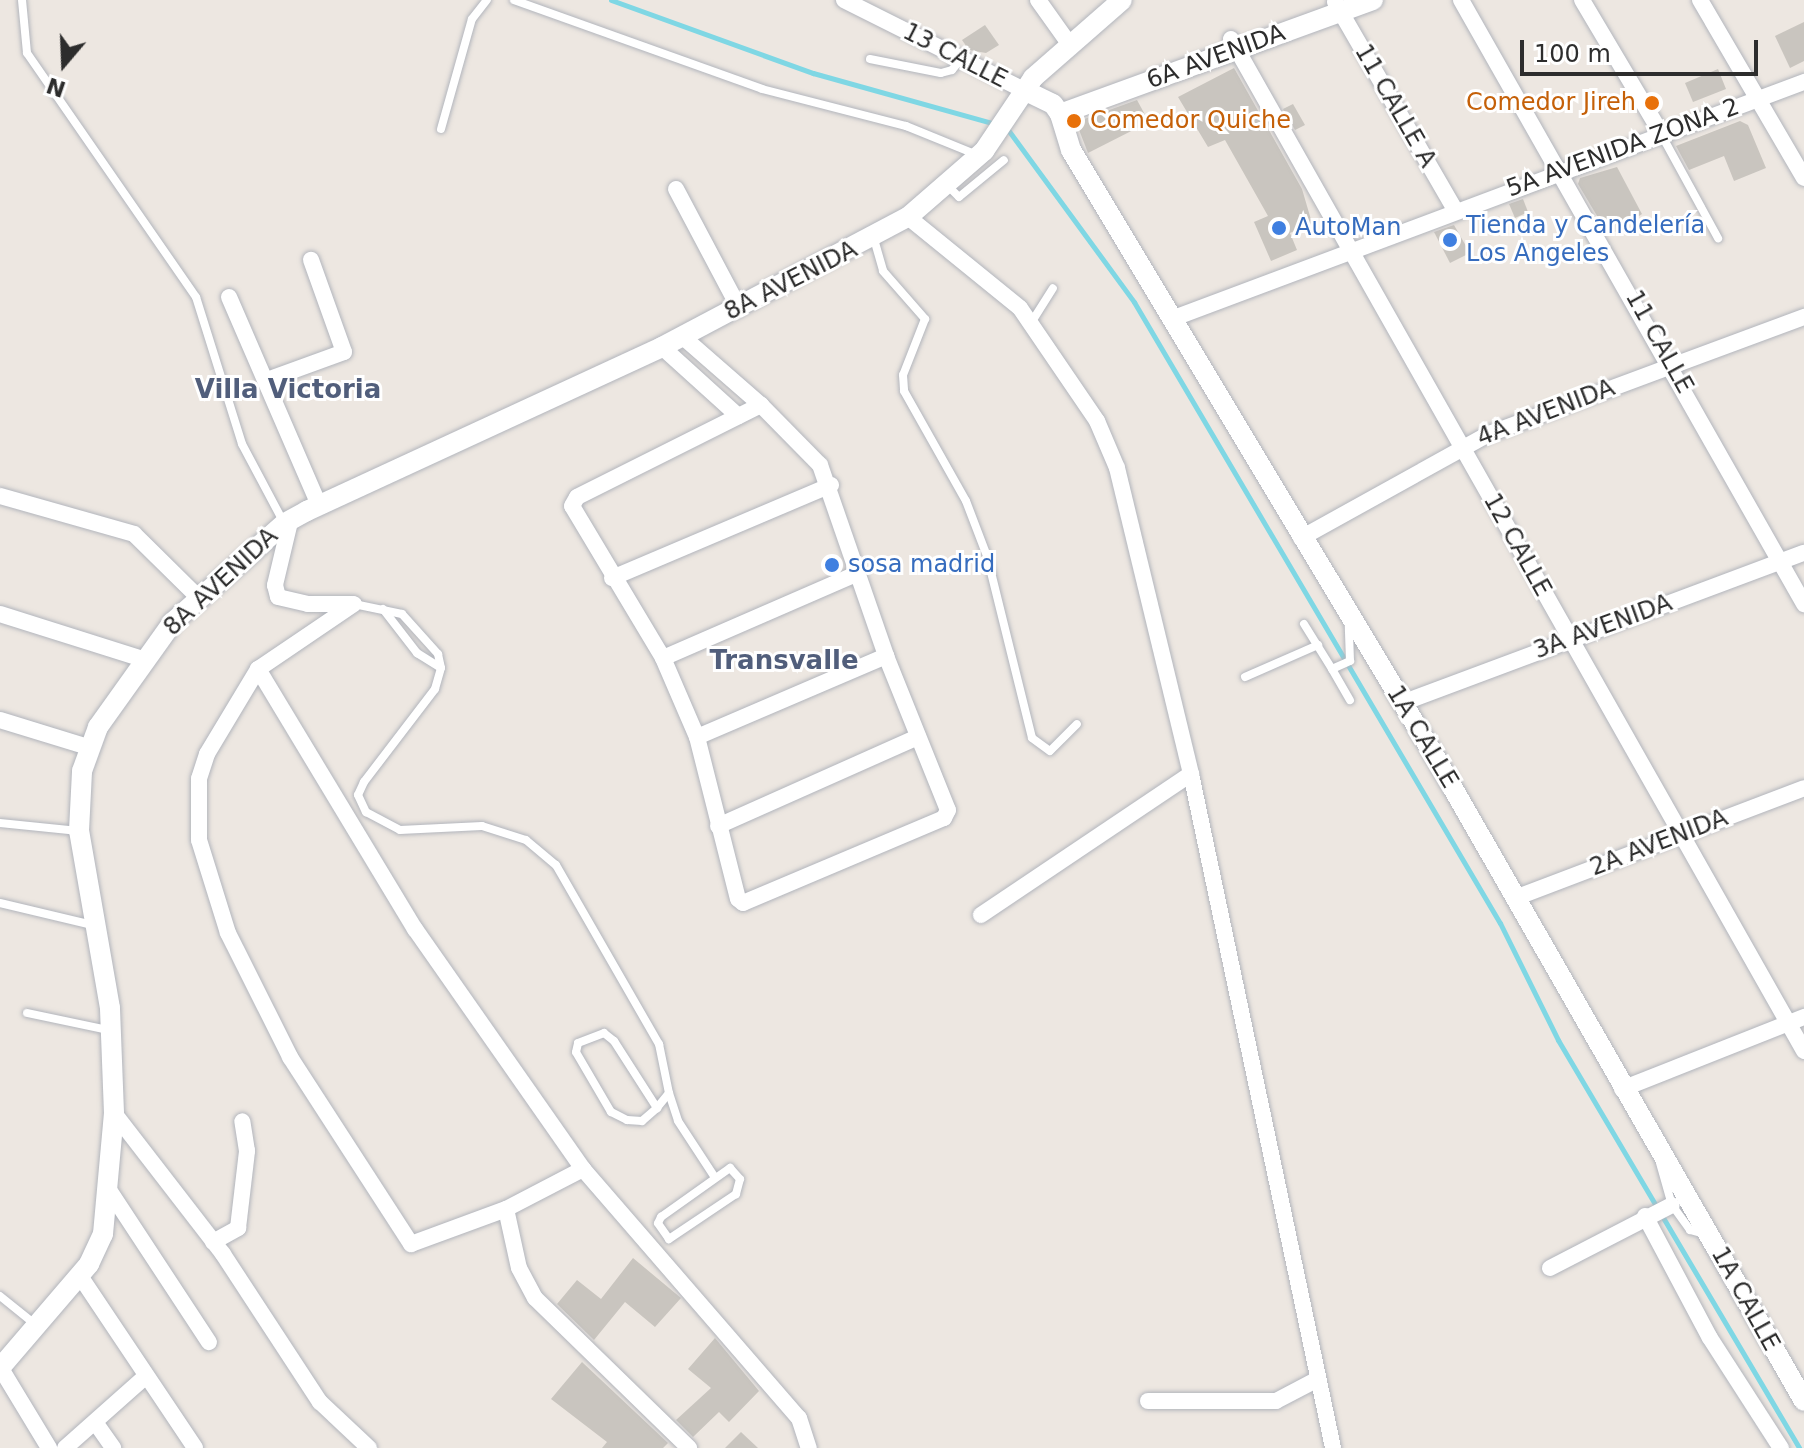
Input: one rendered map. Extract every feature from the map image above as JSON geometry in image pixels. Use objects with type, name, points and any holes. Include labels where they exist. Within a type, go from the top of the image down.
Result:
[{"type":"street","name":"13 CALLE","points":[[844,0],[1024,90]]},
{"type":"street","points":[[1038,0],[1068,42]]},
{"type":"street","name":"8A AVENIDA","points":[[0,1368],[80,1276],[103,1234],[114,1113],[97,926],[79,831],[82,771],[98,727],[143,659],[199,598],[287,523],[319,505],[683,337],[874,239],[908,217],[947,185],[981,149],[1024,90],[1068,42],[1122,0]]},
{"type":"street","name":"6A AVENIDA","points":[[1056,109],[1338,4],[1373,0]]},
{"type":"street","name":"11 CALLE","points":[[1461,0],[1804,604]]},
{"type":"street","points":[[1582,0],[1661,133]]},
{"type":"street","points":[[1700,0],[1804,178]]},
{"type":"street","name":"11 CALLE A","points":[[1338,4],[1455,210]]},
{"type":"street","name":"12 CALLE","points":[[1233,44],[1352,249],[1678,834],[1804,1051]]},
{"type":"street","name":"5A AVENIDA ZONA 2","points":[[1174,318],[1455,210],[1804,82]]},
{"type":"street","points":[[1024,90],[1056,109]]},
{"type":"street","name":"1A CALLE","points":[[1056,109],[1071,150],[1402,703],[1804,1401]]},
{"type":"street","points":[[676,189],[739,308]]},
{"type":"street","points":[[908,217],[1006,294],[1031,323],[1097,421],[1117,468],[1191,774],[1316,1380],[1333,1448]]},
{"type":"street","points":[[267,380],[344,352],[311,260]]},
{"type":"street","points":[[229,297],[319,505]]},
{"type":"street","name":"4A AVENIDA","points":[[1301,538],[1462,446],[1804,317]]},
{"type":"street","points":[[683,337],[761,405],[820,465],[831,485],[856,574],[886,656],[948,810],[944,818],[743,903],[718,826],[697,737],[663,658],[612,578],[572,506],[573,500],[761,405]]},
{"type":"street","points":[[662,347],[738,416]]},
{"type":"street","points":[[612,578],[831,485]]},
{"type":"street","points":[[0,496],[134,534],[199,598]]},
{"type":"street","points":[[287,523],[275,585],[278,597],[308,604],[354,604]]},
{"type":"street","name":"3A AVENIDA","points":[[1402,703],[1569,638],[1804,553]]},
{"type":"street","points":[[663,658],[856,574]]},
{"type":"street","points":[[354,604],[258,669],[217,735],[199,779],[199,840],[228,933],[290,1057],[402,1236],[411,1244],[506,1209],[583,1169]]},
{"type":"street","points":[[0,614],[143,659]]},
{"type":"street","points":[[697,737],[886,656]]},
{"type":"street","points":[[258,669],[415,929],[583,1169],[799,1418],[809,1448]]},
{"type":"street","points":[[0,720],[91,748]]},
{"type":"street","points":[[718,826],[918,737]]},
{"type":"street","points":[[981,915],[1191,774]]},
{"type":"street","name":"2A AVENIDA","points":[[1515,898],[1804,788]]},
{"type":"street","points":[[1622,1089],[1804,1017]]},
{"type":"street","points":[[114,1113],[213,1242],[320,1402],[369,1448]]},
{"type":"street","points":[[213,1242],[238,1228],[247,1151],[242,1121]]},
{"type":"street","points":[[109,1190],[209,1342]]},
{"type":"street","points":[[1550,1268],[1672,1205]]},
{"type":"street","points":[[506,1209],[519,1268],[535,1298],[689,1448]]},
{"type":"street","points":[[1649,1215],[1724,1361],[1781,1448]]},
{"type":"street","points":[[80,1276],[195,1448]]},
{"type":"street","points":[[0,1368],[49,1448]]},
{"type":"street","points":[[65,1448],[146,1376]]},
{"type":"street","points":[[1148,1401],[1276,1401],[1316,1380]]},
{"type":"street","points":[[95,1422],[113,1448]]},
{"type":"lane","points":[[22,0],[27,53],[196,297],[242,444],[287,523]]},
{"type":"lane","points":[[441,129],[472,19],[487,0]]},
{"type":"lane","points":[[514,0],[762,89],[981,149]]},
{"type":"lane","points":[[870,59],[941,73],[952,70],[961,59]]},
{"type":"lane","points":[[1661,133],[1718,238]]},
{"type":"lane","points":[[947,185],[959,197],[1004,160]]},
{"type":"lane","points":[[874,239],[883,271],[925,319],[903,375],[904,391],[966,501],[987,556],[1032,738],[1050,751],[1077,724]]},
{"type":"lane","points":[[1031,323],[1053,288]]},
{"type":"lane","points":[[354,604],[383,609],[416,626],[438,654],[441,668],[435,689],[364,782],[358,795],[366,812],[400,830],[482,826],[526,840],[556,865],[659,1044],[678,1121],[714,1176]]},
{"type":"lane","points":[[383,609],[417,653],[441,668]]},
{"type":"lane","points":[[1335,668],[1350,661],[1348,615]]},
{"type":"lane","points":[[1304,624],[1335,668],[1350,700]]},
{"type":"lane","points":[[1245,677],[1318,645]]},
{"type":"lane","points":[[0,823],[79,831]]},
{"type":"lane","points":[[0,903],[97,926]]},
{"type":"lane","points":[[27,1013],[108,1030]]},
{"type":"lane","points":[[657,1108],[614,1041],[604,1033],[578,1043],[581,1064],[611,1112],[642,1121],[657,1108],[669,1093]]},
{"type":"lane","points":[[1656,1146],[1672,1205],[1690,1230],[1710,1235]]},
{"type":"lane","points":[[730,1168],[741,1187],[669,1239],[658,1223],[661,1217],[714,1176],[730,1168]]},
{"type":"lane","points":[[0,1296],[37,1325]]},
{"type":"building","points":[[1804,22],[1804,61],[1790,68],[1775,36]]},
{"type":"building","points":[[985,25],[999,45],[986,53],[969,50],[962,40]]},
{"type":"building","points":[[1234,68],[1302,189],[1312,223],[1290,233],[1297,250],[1271,261],[1254,222],[1268,216],[1225,140],[1208,147],[1178,97]]},
{"type":"building","points":[[1718,69],[1726,89],[1693,102],[1685,83]]},
{"type":"building","points":[[1137,100],[1149,122],[1088,153],[1076,122]]},
{"type":"building","points":[[1293,104],[1305,125],[1295,130],[1283,109]]},
{"type":"building","points":[[1740,121],[1748,125],[1766,168],[1734,181],[1724,156],[1689,170],[1676,146]]},
{"type":"building","points":[[1617,167],[1642,214],[1609,236],[1578,184],[1580,178]]},
{"type":"building","points":[[1523,199],[1528,212],[1515,218],[1509,204]]},
{"type":"building","name":"Tienda y Candelería Los Angeles","points":[[1454,225],[1470,253],[1450,263],[1434,232]]},
{"type":"building","points":[[633,1258],[681,1298],[655,1327],[625,1302],[594,1340],[557,1304],[577,1280],[601,1299]]},
{"type":"building","points":[[715,1338],[759,1391],[729,1422],[719,1412],[693,1437],[676,1420],[711,1388],[688,1369]]},
{"type":"building","points":[[582,1362],[668,1443],[663,1448],[602,1448],[607,1442],[551,1399]]},
{"type":"building","points":[[741,1432],[758,1448],[725,1448]]},
{"type":"waterway","points":[[611,0],[813,73],[996,124]]},
{"type":"waterway","points":[[1006,127],[1134,302],[1500,923],[1558,1040],[1799,1448]]},
{"type":"place","name":"Comedor Jireh","points":[[1652,103]]},
{"type":"place","name":"Comedor Quiche","points":[[1074,121]]},
{"type":"place","name":"AutoMan","points":[[1279,228]]},
{"type":"place","name":"Tienda y Candelería Los Angeles","points":[[1450,240]]},
{"type":"place","name":"sosa madrid","points":[[832,565]]},
{"type":"district","name":"Villa Victoria","points":[[288,390]]},
{"type":"district","name":"Transvalle","points":[[784,661]]}]
